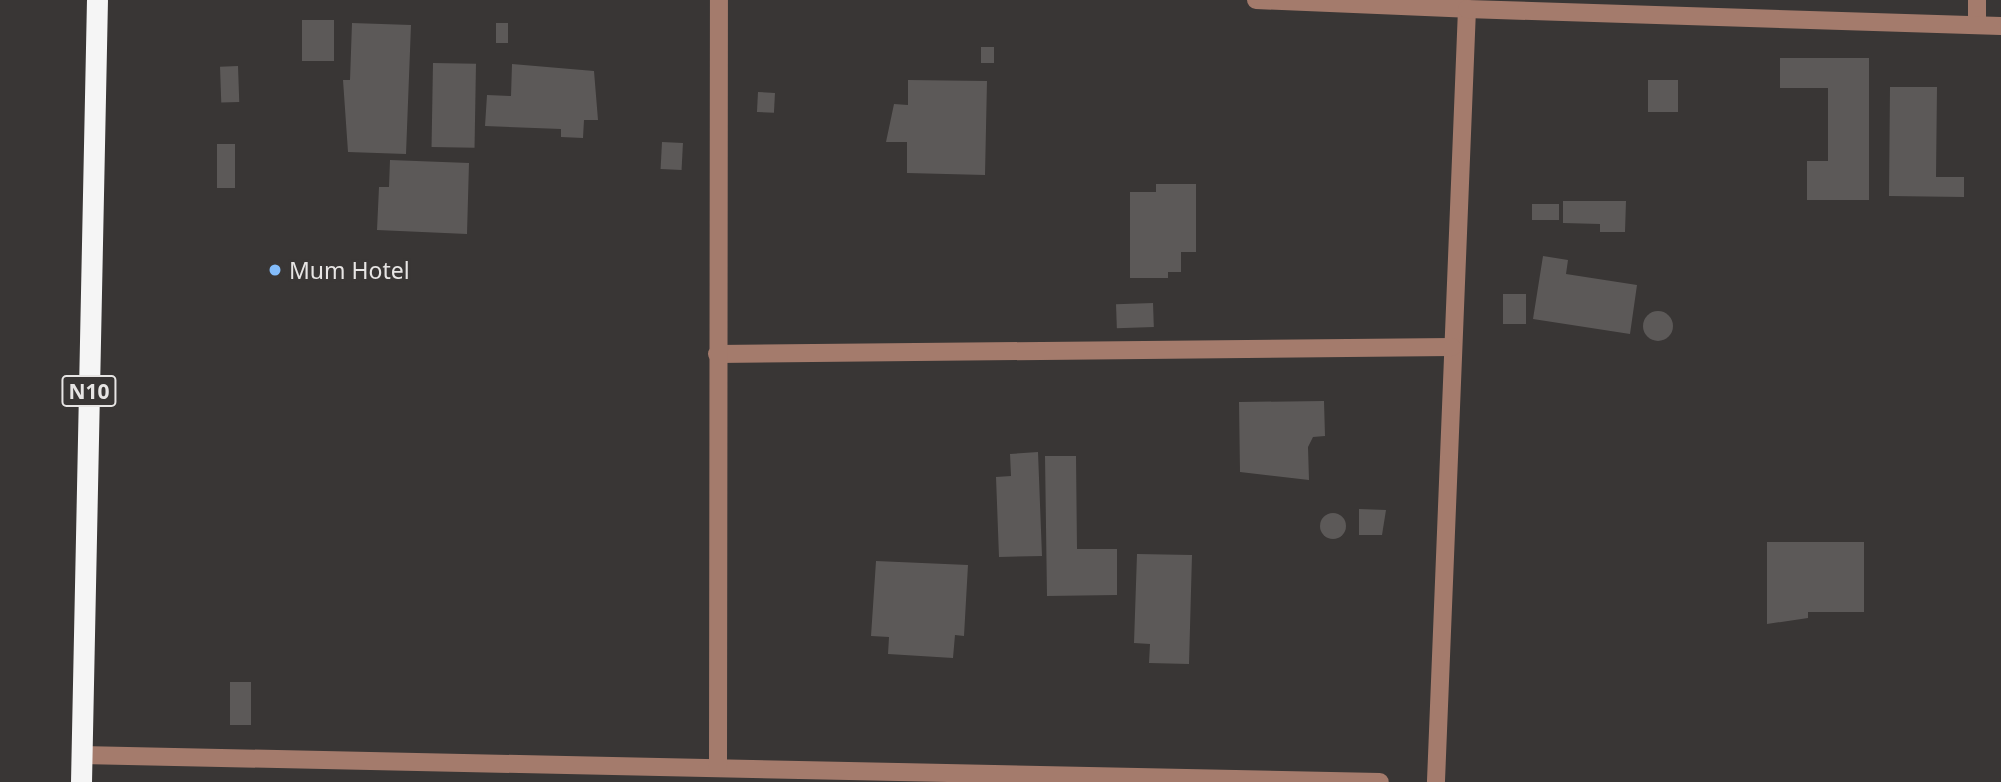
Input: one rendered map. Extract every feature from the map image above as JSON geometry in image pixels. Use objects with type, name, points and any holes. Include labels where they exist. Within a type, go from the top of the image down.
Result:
[{"type":"highway","name":"N10","points":[[81,782],[97,0]]},
{"type":"street","points":[[718,768],[719,0]]},
{"type":"street","points":[[1256,0],[1467,9],[1640,7],[2001,26]]},
{"type":"street","points":[[1977,0],[1977,24]]},
{"type":"street","points":[[1436,782],[1467,9]]},
{"type":"street","points":[[717,354],[1452,347]]},
{"type":"street","points":[[81,755],[718,768],[1081,779],[1380,782]]},
{"type":"building","points":[[302,20],[334,20],[334,61],[302,61]]},
{"type":"building","points":[[352,23],[411,25],[406,154],[348,152],[343,80],[350,80]]},
{"type":"building","points":[[496,23],[508,23],[508,43],[496,43]]},
{"type":"building","points":[[981,47],[994,47],[994,63],[981,63]]},
{"type":"building","points":[[1780,58],[1869,58],[1869,200],[1807,200],[1807,161],[1828,161],[1828,88],[1780,88]]},
{"type":"building","points":[[433,63],[476,64],[475,148],[432,147]]},
{"type":"building","points":[[512,64],[594,71],[598,120],[584,120],[583,138],[561,137],[561,129],[485,126],[487,95],[511,96]]},
{"type":"building","points":[[238,66],[239,102],[221,103],[220,67]]},
{"type":"building","points":[[908,80],[987,81],[985,175],[907,173],[907,142],[886,142],[894,104],[908,105]]},
{"type":"building","points":[[1648,80],[1678,80],[1678,112],[1648,112]]},
{"type":"building","points":[[1890,87],[1937,87],[1936,177],[1964,177],[1964,197],[1889,196]]},
{"type":"building","points":[[758,92],[775,93],[774,113],[757,112]]},
{"type":"building","points":[[662,142],[683,143],[682,170],[661,169]]},
{"type":"building","points":[[217,144],[235,144],[235,188],[217,188]]},
{"type":"building","points":[[390,160],[469,163],[467,234],[377,230],[379,187],[389,187]]},
{"type":"building","points":[[1156,184],[1196,184],[1196,252],[1181,252],[1181,272],[1168,272],[1168,278],[1130,278],[1130,192],[1156,192]]},
{"type":"building","points":[[1563,201],[1626,201],[1625,232],[1600,232],[1600,224],[1563,223]]},
{"type":"building","points":[[1532,204],[1559,204],[1559,220],[1532,220]]},
{"type":"building","points":[[1543,256],[1568,260],[1566,274],[1637,285],[1630,334],[1533,319]]},
{"type":"building","points":[[1503,294],[1526,294],[1526,324],[1503,324]]},
{"type":"building","points":[[1153,303],[1154,327],[1117,328],[1116,304]]},
{"type":"building","points":[[1658,311],[1669,315],[1673,326],[1669,337],[1658,341],[1647,337],[1643,326],[1647,315]]},
{"type":"building","points":[[1324,401],[1325,436],[1313,437],[1308,447],[1309,480],[1240,472],[1239,402]]},
{"type":"building","points":[[1038,452],[1042,556],[999,557],[996,477],[1011,476],[1010,454]]},
{"type":"building","points":[[1045,456],[1076,456],[1077,549],[1117,549],[1117,595],[1047,596]]},
{"type":"building","points":[[1359,509],[1386,510],[1382,535],[1359,535]]},
{"type":"building","points":[[1333,513],[1342,517],[1346,526],[1342,535],[1333,539],[1324,535],[1320,526],[1324,517]]},
{"type":"building","points":[[1767,542],[1864,542],[1864,612],[1808,612],[1808,618],[1767,624]]},
{"type":"building","points":[[1137,554],[1192,555],[1189,664],[1149,663],[1150,644],[1134,643]]},
{"type":"building","points":[[876,561],[968,565],[964,636],[955,635],[953,658],[888,654],[889,637],[871,636]]},
{"type":"building","points":[[230,682],[251,682],[251,725],[230,725]]},
{"type":"place","name":"Mum Hotel","points":[[275,270]]}]
